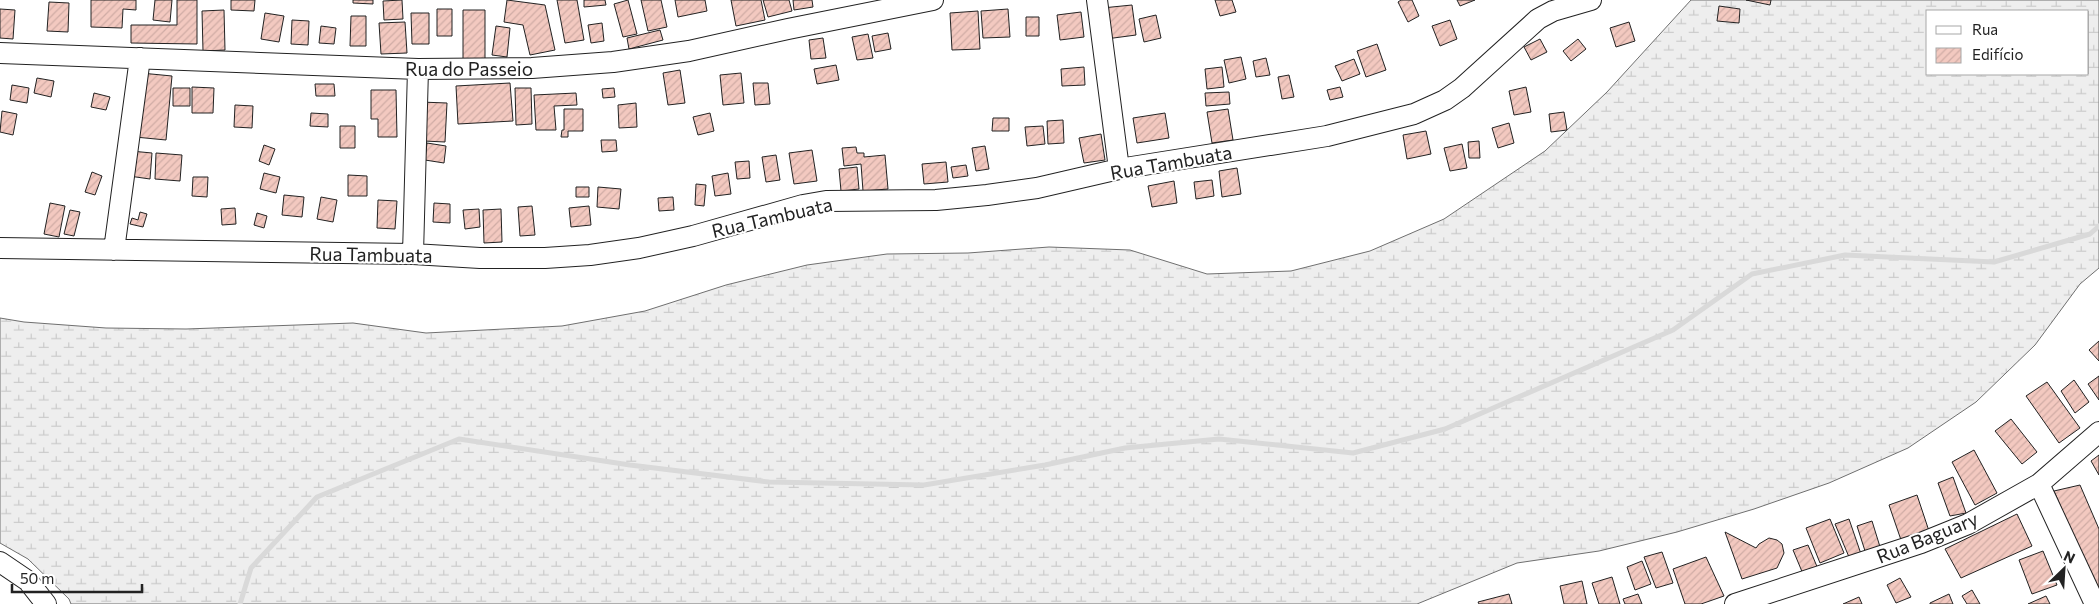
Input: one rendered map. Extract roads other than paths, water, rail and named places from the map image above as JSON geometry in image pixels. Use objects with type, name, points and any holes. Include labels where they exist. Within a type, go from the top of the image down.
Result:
[{"type":"street","name":"Rua do Passeio","points":[[0,53],[418,69],[532,68],[613,62],[689,51],[933,0]]},
{"type":"street","points":[[1097,0],[1119,169]]},
{"type":"street","name":"Rua Tambuata","points":[[0,248],[413,254],[480,258],[546,258],[590,255],[639,248],[693,236],[804,205],[826,201],[936,200],[1038,188],[1119,169],[1326,136],[1414,114],[1445,100],[1462,88],[1538,20],[1553,11],[1590,0]]},
{"type":"street","points":[[114,250],[140,58]]},
{"type":"street","points":[[413,254],[418,69]]},
{"type":"street","name":"Rua Baguary","points":[[1735,604],[1767,599],[1968,524],[2039,484],[2099,432]]},
{"type":"street","points":[[2039,484],[2095,604]]},
{"type":"street","points":[[0,562],[28,581],[46,604]]},
{"type":"waterway","points":[[240,604],[251,568],[317,497],[459,439],[630,465],[769,482],[924,485],[1045,465],[1125,448],[1219,439],[1353,453],[1445,429],[1673,330],[1752,274],[1845,255],[1994,262],[2090,234],[2099,226]]}]
